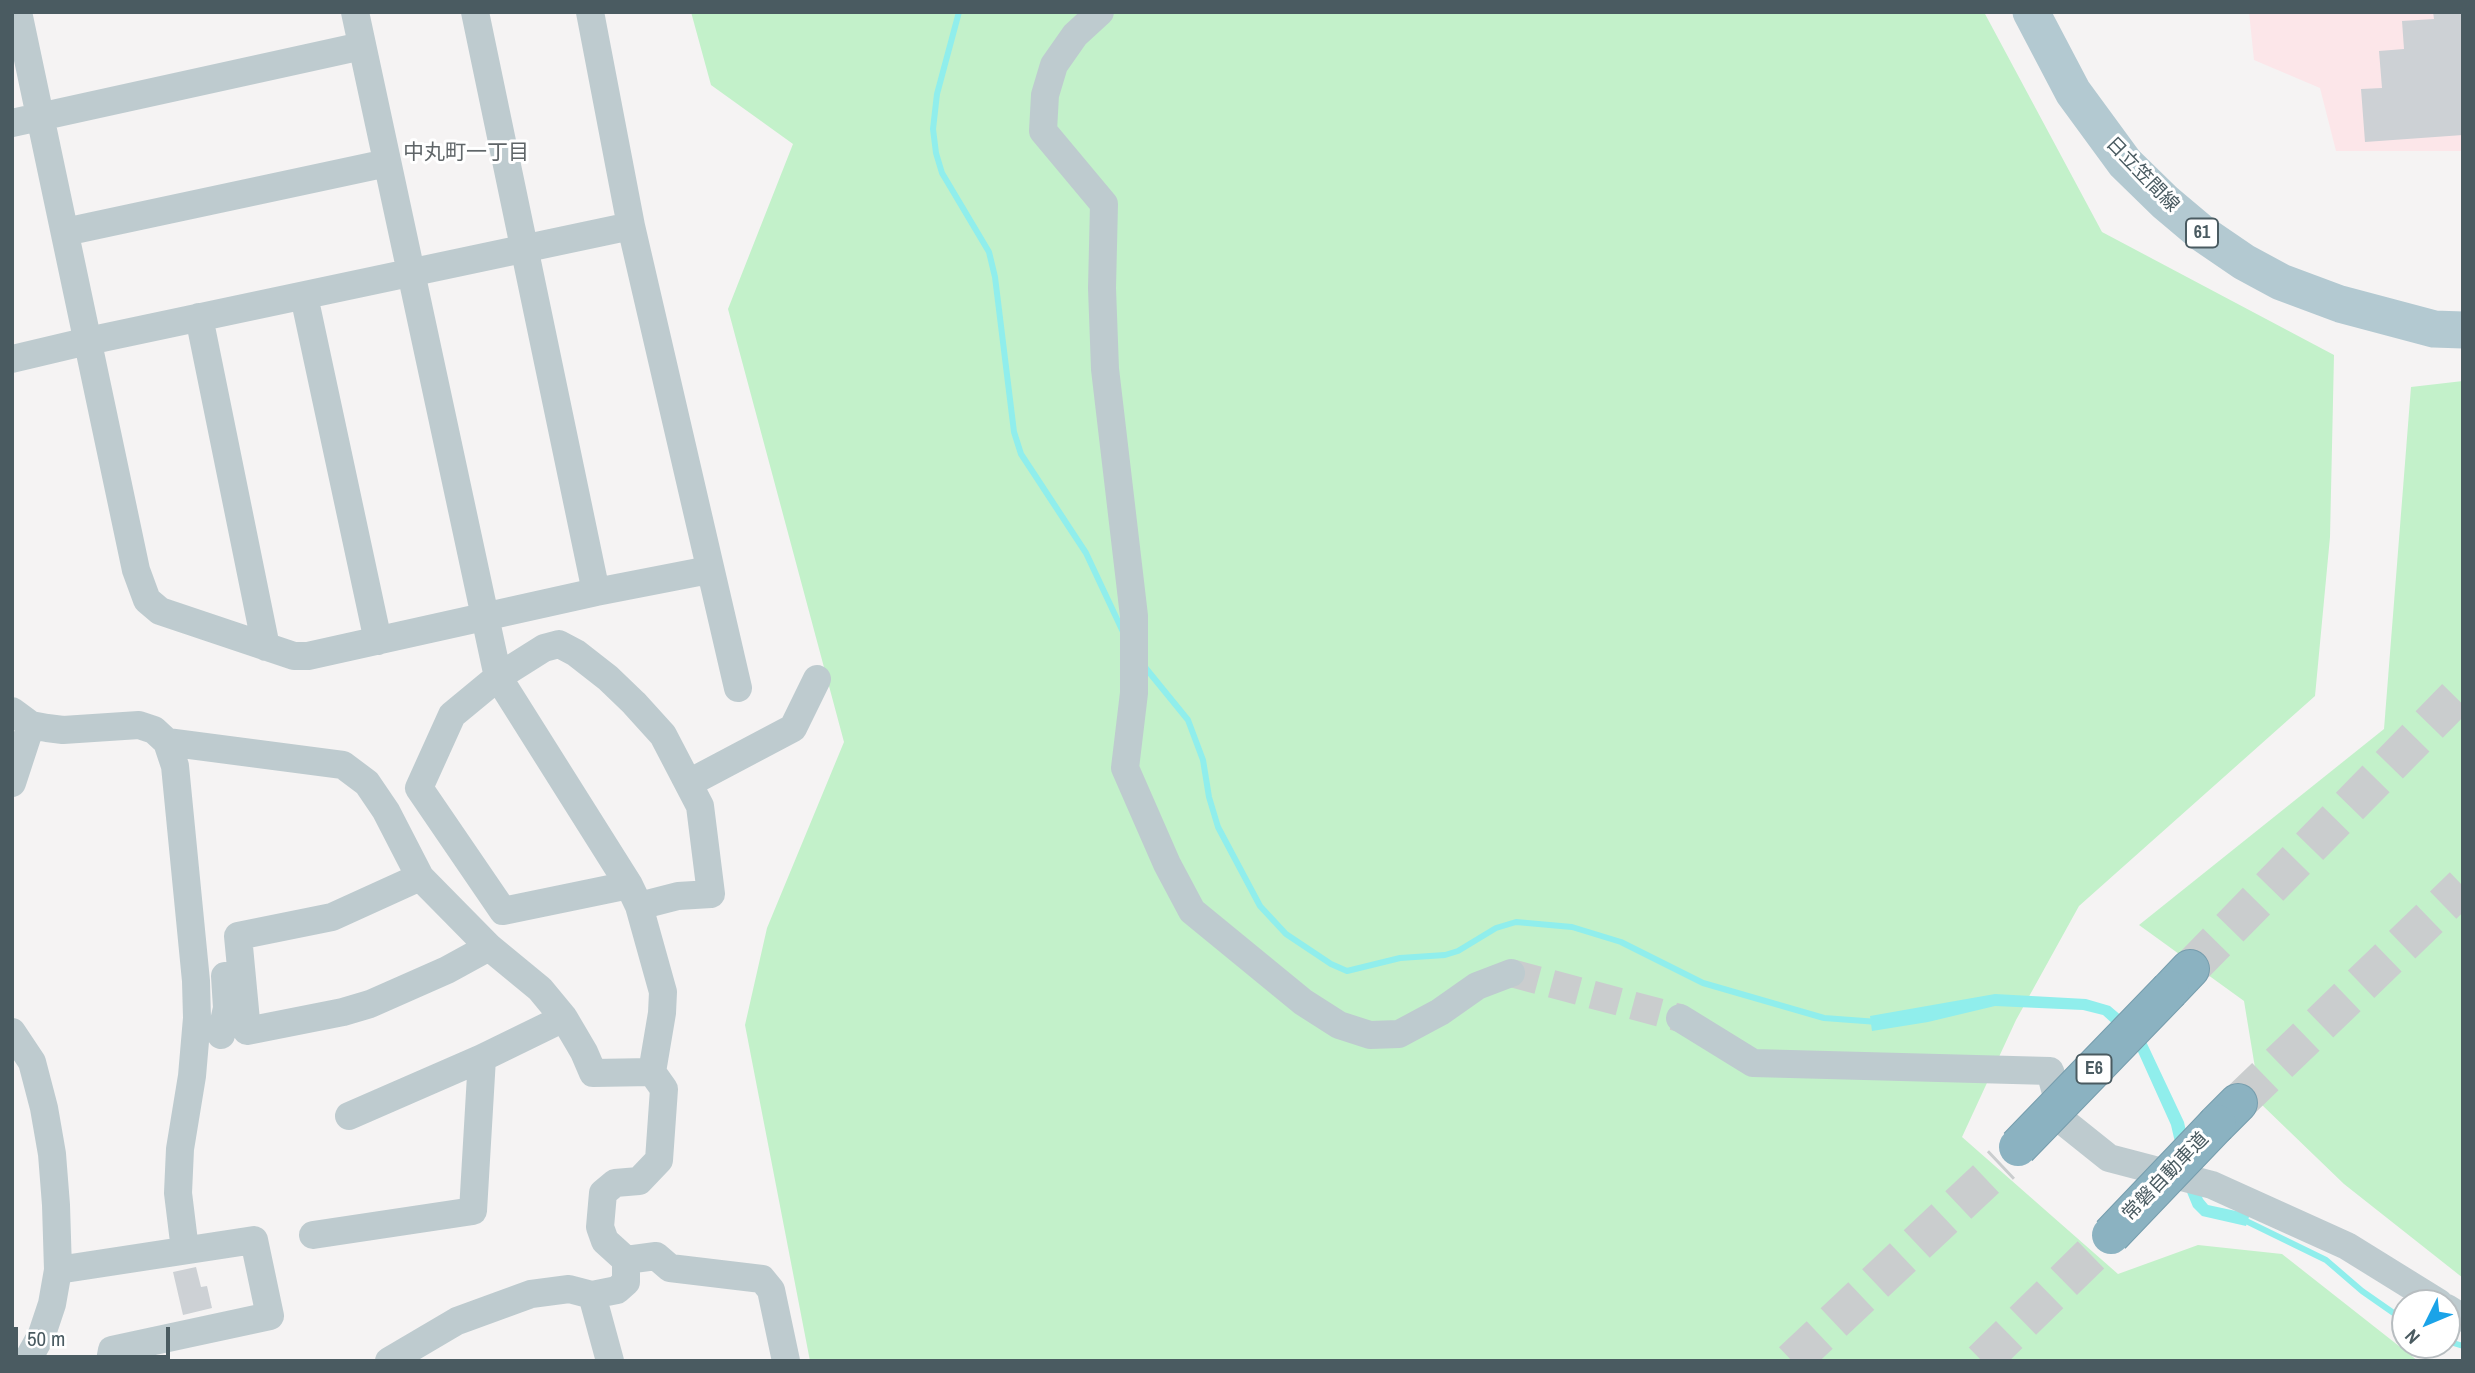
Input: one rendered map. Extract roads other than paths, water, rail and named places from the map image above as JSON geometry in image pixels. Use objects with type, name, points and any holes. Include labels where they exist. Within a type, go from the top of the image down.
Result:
[{"type":"highway","name":"E6","points":[[2010,1156],[2180,979]]},
{"type":"highway","name":"常磐自動車道","points":[[2102,1243],[2228,1114]]},
{"type":"main road","name":"日立笠間線","points":[[2031,12],[2073,92],[2125,163],[2203,234],[2244,262],[2281,282],[2340,304],[2434,328],[2463,330]]},
{"type":"street","points":[[18,12],[136,570],[147,600],[160,611],[294,656],[308,656],[596,592],[709,570]]},
{"type":"street","points":[[355,12],[498,677],[634,895],[663,992],[652,1072],[664,1089],[659,1160],[639,1181],[615,1183],[603,1193],[600,1227],[605,1241],[626,1260],[626,1282],[617,1290],[593,1295],[569,1289],[531,1294],[457,1321],[389,1361]]},
{"type":"street","points":[[475,12],[596,592]]},
{"type":"street","points":[[590,12],[631,226],[738,688]]},
{"type":"street","points":[[1100,12],[1075,35],[1054,65],[1045,94],[1043,131],[1104,204],[1102,288],[1105,369],[1134,615],[1134,692],[1125,768],[1167,864],[1192,911],[1303,1002],[1339,1025],[1370,1035],[1399,1034],[1440,1013],[1477,986],[1511,973]]},
{"type":"street","points":[[12,123],[362,46]]},
{"type":"street","points":[[65,232],[387,163]]},
{"type":"street","points":[[12,359],[631,226]]},
{"type":"street","points":[[304,296],[378,641]]},
{"type":"street","points":[[199,317],[266,647]]},
{"type":"street","points":[[559,644],[576,653],[608,678],[663,735],[700,806],[711,894],[634,895],[503,911],[419,788],[452,715],[498,677],[544,648],[559,644]]},
{"type":"street","points":[[688,783],[793,728],[817,679]]},
{"type":"street","points":[[12,783],[22,718],[63,730],[139,725],[154,730],[167,742],[175,765],[196,981],[201,1075],[180,1149],[178,1193],[184,1250]]},
{"type":"street","points":[[167,742],[343,765],[367,783],[386,811],[420,877],[489,947],[540,989],[564,1018],[593,1073],[652,1072]]},
{"type":"street","points":[[221,1035],[227,1009],[223,939],[332,918],[420,877]]},
{"type":"street","points":[[238,936],[247,1031],[370,1004],[447,970],[489,947]]},
{"type":"street","points":[[349,1116],[482,1058],[564,1018]]},
{"type":"street","points":[[1680,1018],[1753,1063],[2050,1071],[2064,1122],[2109,1158],[2212,1185],[2347,1246],[2416,1289]]},
{"type":"street","points":[[12,1032],[32,1062],[44,1108],[52,1154],[58,1270],[52,1304],[42,1334],[27,1361]]},
{"type":"street","points":[[313,1235],[473,1212],[482,1058]]},
{"type":"street","points":[[58,1270],[254,1240],[270,1316],[112,1350],[110,1361]]},
{"type":"street","points":[[626,1260],[656,1256],[670,1268],[762,1279],[771,1290],[786,1361]]},
{"type":"street","points":[[593,1295],[610,1361]]},
{"type":"water","points":[[1995,994],[2086,999],[2110,1006],[2137,1029],[2143,1035],[2184,1122],[2203,1199],[2208,1205],[2250,1214],[2246,1226],[2202,1216],[2193,1207],[2186,1190],[2171,1125],[2134,1043],[2103,1015],[2083,1010],[1995,1006],[1928,1022],[1872,1031],[1870,1016]]},
{"type":"waterway","points":[[959,12],[937,94],[933,129],[936,153],[942,173],[989,252],[995,277],[1014,432],[1021,454],[1086,553],[1124,634]]},
{"type":"waterway","points":[[1144,666],[1188,720],[1203,760],[1209,797],[1218,827],[1260,906],[1286,934],[1331,964],[1347,971],[1400,958],[1445,955],[1458,951],[1496,928],[1516,922],[1572,927],[1621,942],[1703,983],[1824,1018],[1878,1022]]},
{"type":"waterway","points":[[2242,1219],[2326,1260],[2391,1311]]},
{"type":"tunnel","points":[[2190,969],[2463,690]]},
{"type":"tunnel","points":[[2238,1103],[2463,886]]},
{"type":"tunnel","points":[[1511,973],[1680,1018]]},
{"type":"tunnel","points":[[1792,1361],[2002,1164]]},
{"type":"tunnel","points":[[1982,1361],[2094,1252]]},
{"type":"district","name":"中丸町一丁目","points":[[466,153]]}]
